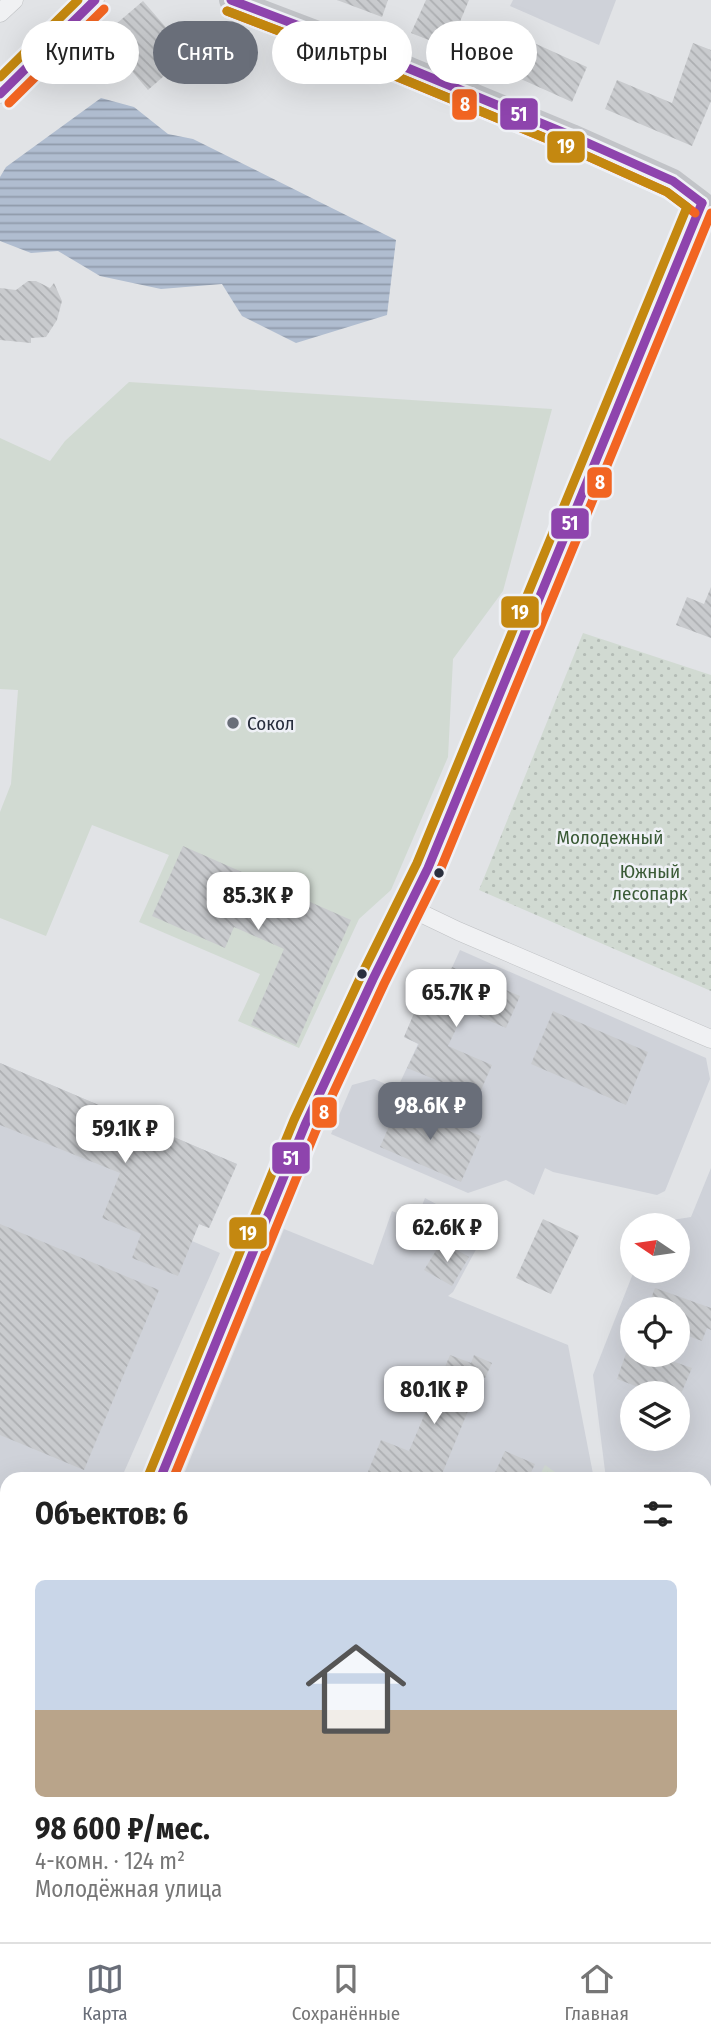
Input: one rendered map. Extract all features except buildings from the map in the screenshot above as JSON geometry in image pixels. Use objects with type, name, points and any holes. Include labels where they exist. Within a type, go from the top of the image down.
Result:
[{"type":"main road","points":[[163,1472],[305,1125],[433,856],[702,202],[673,181],[572,136],[381,57],[231,0]]},
{"type":"street","points":[[0,13],[14,0]]},
{"type":"street","points":[[0,94],[95,0]]},
{"type":"street","points":[[410,908],[458,932],[711,1039]]},
{"type":"shaded area","points":[[513,0],[616,0],[599,45],[510,6]]},
{"type":"shaded area","points":[[460,950],[706,1058],[710,1079],[665,1191],[657,1195],[545,1168],[534,1195],[506,1180],[468,1193],[331,1134],[352,1085],[374,1079],[397,1089],[418,1044],[404,1037],[424,990],[439,996]]},
{"type":"shaded area","points":[[0,1063],[237,1164],[209,1228],[199,1224],[192,1241],[220,1253],[124,1472],[0,1472]]},
{"type":"shaded area","points":[[711,1168],[711,1472],[605,1472],[593,1375],[620,1307],[620,1367],[690,1367],[690,1297],[624,1297],[629,1283],[690,1283],[690,1217]]},
{"type":"shaded area","points":[[425,1198],[486,1231],[453,1292],[448,1296],[568,1345],[593,1472],[185,1472],[284,1229],[373,1265],[392,1211],[416,1221]]},
{"type":"green space","name":"Сокол","points":[[129,382],[552,409],[503,591],[453,659],[448,757],[391,890],[359,919],[299,1048],[238,1021],[260,974],[139,922],[169,855],[92,825],[46,936],[0,918],[0,812],[11,784],[18,690],[0,689],[0,438],[50,461],[65,441]]},
{"type":"green space","name":"Молодежный","points":[[583,633],[711,675],[711,991],[479,890]]},
{"type":"green space","points":[[545,1465],[555,1472],[542,1472]]},
{"type":"water","points":[[101,98],[134,107],[168,134],[193,139],[396,240],[387,315],[296,343],[242,316],[222,284],[161,289],[100,276],[58,251],[31,253],[0,241],[0,177],[6,167]]},
{"type":"transit line","name":"19","points":[[0,77],[78,0]]},
{"type":"transit line","name":"51","points":[[0,94],[95,0]]},
{"type":"transit line","name":"51","points":[[231,0],[381,57],[572,136],[673,181],[702,203]]},
{"type":"transit line","name":"8","points":[[9,103],[104,9]]},
{"type":"transit line","name":"8","points":[[227,11],[376,68],[567,147],[667,192],[695,213]]},
{"type":"transit line","name":"19","points":[[150,1472],[294,1120],[417,863],[687,207],[667,192],[567,147],[376,68],[227,11]]},
{"type":"transit line","name":"51","points":[[163,1472],[305,1125],[428,868],[702,203]]},
{"type":"transit line","name":"8","points":[[176,1472],[316,1130],[439,873],[711,213]]},
{"type":"place","name":"Сокол","points":[[233,723]]},
{"type":"park label","name":"Южный лесопарк","points":[[650,882]]}]
